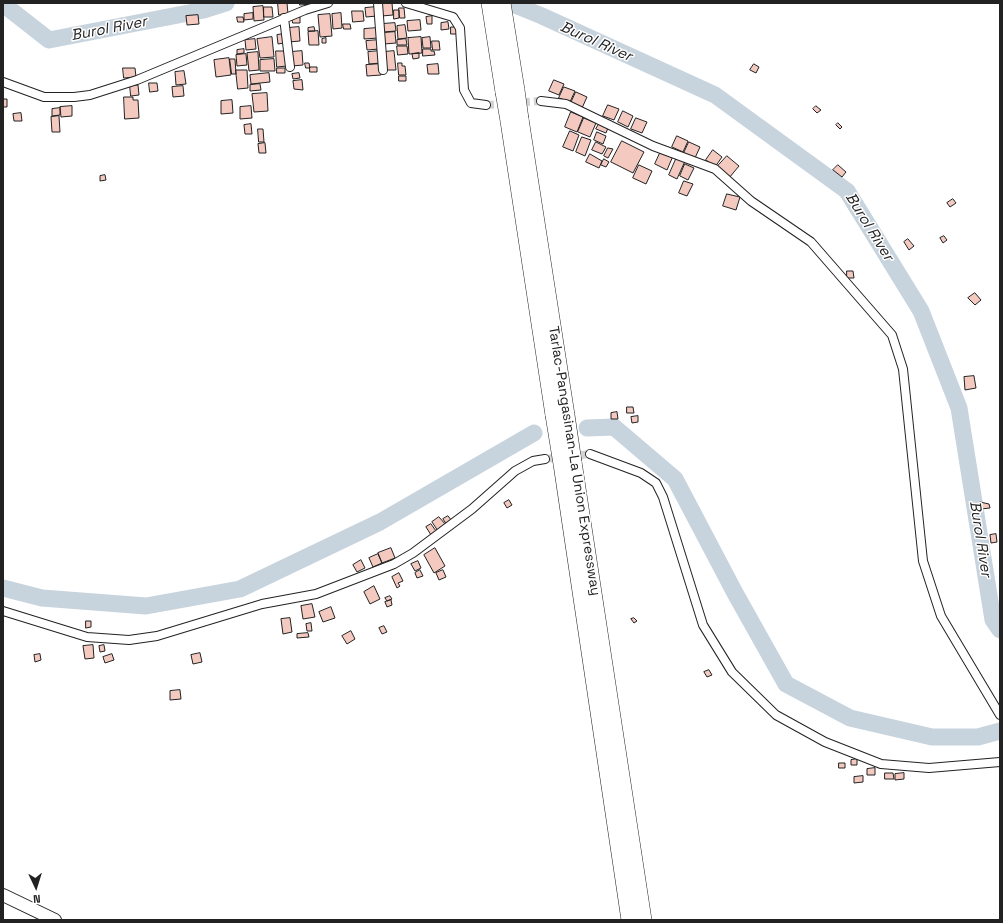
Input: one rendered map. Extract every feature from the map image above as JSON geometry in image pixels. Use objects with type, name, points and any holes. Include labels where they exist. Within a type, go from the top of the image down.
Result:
[{"type":"highway","name":"Tarlac-Pangasinan-La Union Expressway","points":[[489,3],[502,38]]},
{"type":"highway","name":"Tarlac-Pangasinan-La Union Expressway","points":[[503,3],[502,38],[514,120],[597,658],[631,828],[644,920]]},
{"type":"highway","name":"Tarlac-Pangasinan-La Union Expressway","points":[[597,658],[615,829],[629,920]]},
{"type":"main road","points":[[3,896],[55,920]]},
{"type":"street","points":[[3,82],[44,97],[74,97],[90,95],[136,80],[284,18],[328,3]]},
{"type":"street","points":[[378,3],[383,70]]},
{"type":"street","points":[[406,3],[453,17],[458,22],[460,28],[464,90],[471,103],[486,106]]},
{"type":"street","points":[[284,18],[290,67]]},
{"type":"street","points":[[541,101],[566,104],[653,146],[715,169],[751,201],[811,242],[892,335],[903,369],[923,561],[941,616],[1000,715]]},
{"type":"street","points":[[590,454],[641,473],[656,482],[663,497],[703,625],[732,672],[776,715],[825,742],[881,764],[929,768],[1000,762]]},
{"type":"street","points":[[3,611],[88,637],[129,640],[157,636],[262,604],[316,594],[394,564],[413,553],[472,509],[514,471],[533,461],[545,459]]},
{"type":"building","points":[[278,3],[287,3],[288,14],[279,15]]},
{"type":"building","points":[[300,3],[312,3],[312,4],[300,5]]},
{"type":"building","points":[[381,3],[392,3],[393,15],[382,16]]},
{"type":"building","points":[[263,6],[264,20],[254,21],[253,7]]},
{"type":"building","points":[[264,7],[272,7],[273,17],[264,17]]},
{"type":"building","points":[[376,7],[377,16],[366,17],[365,8]]},
{"type":"building","points":[[399,8],[404,8],[405,18],[400,18]]},
{"type":"building","points":[[394,10],[399,10],[399,18],[394,19]]},
{"type":"building","points":[[352,11],[363,11],[364,21],[353,22]]},
{"type":"building","points":[[253,13],[253,19],[244,20],[244,14]]},
{"type":"building","points":[[341,13],[342,28],[333,29],[332,14]]},
{"type":"building","points":[[330,14],[332,36],[320,37],[318,15]]},
{"type":"building","points":[[198,15],[199,24],[187,25],[186,16]]},
{"type":"building","points":[[432,16],[432,24],[427,24],[426,17]]},
{"type":"building","points":[[237,17],[243,17],[244,22],[238,22]]},
{"type":"building","points":[[292,17],[300,17],[300,23],[293,23]]},
{"type":"building","points":[[420,20],[421,30],[408,31],[407,21]]},
{"type":"building","points":[[448,22],[449,29],[441,30],[441,23]]},
{"type":"building","points":[[395,23],[396,31],[383,32],[382,24]]},
{"type":"building","points":[[343,24],[350,24],[351,29],[344,29]]},
{"type":"building","points":[[405,25],[407,38],[398,39],[397,26]]},
{"type":"building","points":[[299,27],[300,41],[289,42],[288,28]]},
{"type":"building","points":[[314,27],[315,31],[308,31],[308,28]]},
{"type":"building","points":[[451,27],[456,27],[457,34],[451,34]]},
{"type":"building","points":[[377,28],[378,38],[364,39],[364,29]]},
{"type":"building","points":[[318,31],[319,45],[309,45],[308,32]]},
{"type":"building","points":[[395,32],[396,43],[384,44],[383,33]]},
{"type":"building","points":[[283,34],[284,43],[278,44],[277,35]]},
{"type":"building","points":[[272,37],[274,57],[260,58],[257,39]]},
{"type":"building","points":[[421,37],[422,53],[409,54],[408,38]]},
{"type":"building","points":[[430,37],[431,48],[423,48],[422,38]]},
{"type":"building","points":[[326,38],[326,43],[322,43],[322,39]]},
{"type":"building","points":[[255,39],[256,49],[246,50],[245,40]]},
{"type":"building","points":[[406,39],[407,45],[397,45],[397,40]]},
{"type":"building","points":[[379,40],[379,49],[367,50],[366,41]]},
{"type":"building","points":[[432,41],[439,41],[440,50],[433,50]]},
{"type":"building","points":[[397,46],[407,46],[408,54],[398,55]]},
{"type":"building","points":[[244,49],[244,53],[237,54],[237,50]]},
{"type":"building","points":[[423,49],[431,49],[431,51],[434,51],[435,55],[423,56]]},
{"type":"building","points":[[276,51],[286,51],[287,66],[277,67]]},
{"type":"building","points":[[302,51],[303,65],[292,66],[291,52]]},
{"type":"building","points":[[380,51],[381,63],[369,64],[368,52]]},
{"type":"building","points":[[394,51],[396,70],[385,70],[384,52]]},
{"type":"building","points":[[258,52],[259,70],[249,71],[247,53]]},
{"type":"building","points":[[419,53],[419,58],[413,59],[412,54]]},
{"type":"building","points":[[246,54],[247,65],[237,66],[236,55]]},
{"type":"building","points":[[229,58],[231,75],[216,77],[214,60]]},
{"type":"building","points":[[230,59],[235,59],[236,74],[232,74]]},
{"type":"building","points":[[274,59],[275,71],[260,71],[260,60]]},
{"type":"building","points":[[305,63],[309,63],[310,68],[306,68]]},
{"type":"building","points":[[398,63],[402,63],[402,66],[405,66],[406,75],[399,75]]},
{"type":"building","points":[[381,64],[381,75],[367,76],[366,65]]},
{"type":"building","points":[[438,64],[439,74],[428,74],[427,65]]},
{"type":"building","points":[[754,64],[759,67],[756,73],[750,70]]},
{"type":"building","points":[[310,67],[317,67],[317,72],[310,72]]},
{"type":"building","points":[[123,68],[135,68],[136,77],[124,78]]},
{"type":"building","points":[[277,68],[285,68],[285,73],[277,73]]},
{"type":"building","points":[[236,70],[247,70],[248,88],[238,89]]},
{"type":"building","points":[[184,71],[186,84],[176,85],[175,72]]},
{"type":"building","points":[[269,73],[270,82],[251,84],[250,75]]},
{"type":"building","points":[[299,73],[300,78],[293,79],[292,74]]},
{"type":"building","points":[[399,76],[406,76],[406,81],[399,81]]},
{"type":"building","points":[[302,80],[303,90],[294,89],[293,81]]},
{"type":"building","points":[[554,80],[564,84],[559,95],[549,91]]},
{"type":"building","points":[[149,83],[157,83],[158,91],[150,92]]},
{"type":"building","points":[[260,84],[261,90],[250,91],[250,85]]},
{"type":"building","points":[[130,85],[138,85],[139,95],[131,96]]},
{"type":"building","points":[[183,86],[184,96],[173,97],[172,87]]},
{"type":"building","points":[[564,87],[575,91],[570,102],[559,98]]},
{"type":"building","points":[[576,92],[587,97],[582,108],[571,103]]},
{"type":"building","points":[[267,93],[268,111],[254,112],[252,94]]},
{"type":"building","points":[[124,97],[133,97],[133,100],[138,100],[139,118],[125,119]]},
{"type":"building","points":[[3,99],[7,99],[7,107],[3,107]]},
{"type":"building","points":[[232,100],[233,113],[221,114],[221,101]]},
{"type":"building","points":[[608,105],[619,109],[614,120],[603,116]]},
{"type":"building","points":[[72,106],[72,116],[61,117],[60,107]]},
{"type":"building","points":[[251,106],[252,118],[240,119],[240,107]]},
{"type":"building","points":[[816,106],[821,110],[817,113],[813,109]]},
{"type":"building","points":[[60,108],[60,115],[52,116],[52,109]]},
{"type":"building","points":[[623,111],[633,116],[628,127],[618,122]]},
{"type":"building","points":[[571,112],[583,117],[577,132],[565,127]]},
{"type":"building","points":[[21,113],[22,121],[14,121],[13,114]]},
{"type":"building","points":[[59,116],[60,132],[52,132],[51,117]]},
{"type":"building","points":[[584,118],[596,123],[590,137],[578,132]]},
{"type":"building","points":[[636,118],[647,122],[642,133],[631,129]]},
{"type":"building","points":[[838,123],[842,127],[840,129],[836,125]]},
{"type":"building","points":[[251,124],[252,134],[245,134],[244,125]]},
{"type":"building","points":[[599,124],[608,128],[606,133],[596,129]]},
{"type":"building","points":[[258,129],[263,129],[264,142],[259,142]]},
{"type":"building","points":[[570,131],[579,135],[573,151],[563,147]]},
{"type":"building","points":[[597,132],[606,136],[603,144],[594,140]]},
{"type":"building","points":[[677,136],[688,141],[683,152],[672,147]]},
{"type":"building","points":[[582,137],[591,140],[585,156],[576,152]]},
{"type":"building","points":[[622,141],[644,152],[633,173],[611,162]]},
{"type":"building","points":[[596,142],[606,147],[602,154],[592,150]]},
{"type":"building","points":[[689,142],[700,147],[695,158],[684,153]]},
{"type":"building","points":[[265,143],[266,153],[259,153],[258,144]]},
{"type":"building","points":[[608,148],[613,149],[608,158],[604,156]]},
{"type":"building","points":[[713,150],[722,157],[715,167],[706,160]]},
{"type":"building","points":[[661,151],[673,156],[667,170],[655,164]]},
{"type":"building","points":[[590,154],[602,161],[599,168],[586,162]]},
{"type":"building","points":[[727,156],[739,166],[729,178],[717,167]]},
{"type":"building","points":[[677,157],[685,161],[677,179],[669,175]]},
{"type":"building","points":[[604,159],[609,162],[606,167],[601,165]]},
{"type":"building","points":[[685,164],[694,168],[688,180],[680,176]]},
{"type":"building","points":[[639,165],[652,171],[646,184],[633,178]]},
{"type":"building","points":[[838,165],[846,172],[842,177],[833,170]]},
{"type":"building","points":[[105,175],[106,180],[100,181],[100,176]]},
{"type":"building","points":[[684,181],[693,184],[687,196],[679,193]]},
{"type":"building","points":[[727,194],[740,197],[736,210],[723,206]]},
{"type":"building","points":[[953,199],[956,203],[950,207],[947,203]]},
{"type":"building","points":[[944,236],[947,240],[943,243],[940,238]]},
{"type":"building","points":[[908,239],[914,246],[909,250],[904,242]]},
{"type":"building","points":[[847,271],[853,271],[854,278],[847,278]]},
{"type":"building","points":[[975,293],[981,300],[975,305],[968,298]]},
{"type":"building","points":[[974,376],[976,388],[965,390],[964,377]]},
{"type":"building","points":[[627,407],[633,407],[634,413],[627,413]]},
{"type":"building","points":[[617,412],[618,419],[611,419],[611,413]]},
{"type":"building","points":[[638,416],[638,422],[632,423],[631,417]]},
{"type":"building","points":[[509,500],[512,505],[507,508],[504,503]]},
{"type":"building","points":[[980,502],[989,504],[990,508],[981,509]]},
{"type":"building","points":[[448,516],[452,521],[447,525],[443,519]]},
{"type":"building","points":[[439,517],[446,525],[438,531],[432,522]]},
{"type":"building","points":[[431,524],[436,531],[431,535],[426,527]]},
{"type":"building","points":[[996,534],[997,542],[991,543],[990,535]]},
{"type":"building","points":[[391,548],[395,558],[382,563],[378,553]]},
{"type":"building","points":[[435,548],[445,566],[434,573],[424,555]]},
{"type":"building","points":[[378,554],[382,563],[373,567],[369,558]]},
{"type":"building","points":[[361,560],[365,568],[357,572],[353,565]]},
{"type":"building","points":[[418,561],[421,568],[415,571],[411,564]]},
{"type":"building","points":[[420,570],[423,576],[417,578],[415,573]]},
{"type":"building","points":[[443,570],[446,577],[439,580],[436,573]]},
{"type":"building","points":[[399,573],[403,581],[398,583],[400,586],[397,588],[392,577]]},
{"type":"building","points":[[374,586],[380,599],[370,604],[364,592]]},
{"type":"building","points":[[390,596],[392,599],[387,601],[385,598]]},
{"type":"building","points":[[391,600],[392,605],[387,607],[385,602]]},
{"type":"building","points":[[312,604],[315,617],[303,619],[301,606]]},
{"type":"building","points":[[331,607],[335,618],[323,622],[319,612]]},
{"type":"building","points":[[290,618],[292,632],[283,634],[281,619]]},
{"type":"building","points":[[634,618],[637,621],[634,623],[631,619]]},
{"type":"building","points":[[86,621],[91,621],[91,627],[86,628]]},
{"type":"building","points":[[311,623],[312,631],[307,631],[306,624]]},
{"type":"building","points":[[384,626],[387,632],[382,634],[379,628]]},
{"type":"building","points":[[351,631],[355,639],[347,644],[342,636]]},
{"type":"building","points":[[308,633],[309,637],[297,638],[297,634]]},
{"type":"building","points":[[93,645],[94,658],[85,659],[83,646]]},
{"type":"building","points":[[104,645],[105,651],[100,652],[99,646]]},
{"type":"building","points":[[200,653],[202,662],[193,664],[191,655]]},
{"type":"building","points":[[40,654],[41,660],[35,662],[34,655]]},
{"type":"building","points":[[112,654],[114,660],[105,663],[103,657]]},
{"type":"building","points":[[709,670],[712,675],[707,677],[704,672]]},
{"type":"building","points":[[180,690],[181,699],[170,700],[170,691]]},
{"type":"building","points":[[857,759],[857,765],[851,765],[851,760]]},
{"type":"building","points":[[839,763],[845,763],[845,768],[839,768]]},
{"type":"building","points":[[875,768],[875,775],[867,775],[867,769]]},
{"type":"building","points":[[885,773],[893,773],[894,779],[885,779]]},
{"type":"building","points":[[904,773],[904,779],[895,780],[895,774]]},
{"type":"building","points":[[863,776],[863,782],[854,783],[854,777]]},
{"type":"waterway","name":"Burol River","points":[[3,4],[49,40],[204,10],[226,3]]},
{"type":"waterway","name":"Burol River","points":[[510,3],[542,16],[715,95],[847,191],[921,311],[959,408],[993,620],[1000,630]]},
{"type":"waterway","points":[[587,428],[614,427],[675,479],[735,593],[786,684],[850,718],[932,737],[978,737],[1000,731]]},
{"type":"waterway","points":[[3,588],[42,598],[146,606],[240,589],[380,522],[534,433]]},
{"type":"tunnel","points":[[486,105],[541,101]]},
{"type":"tunnel","points":[[545,459],[590,454]]}]
